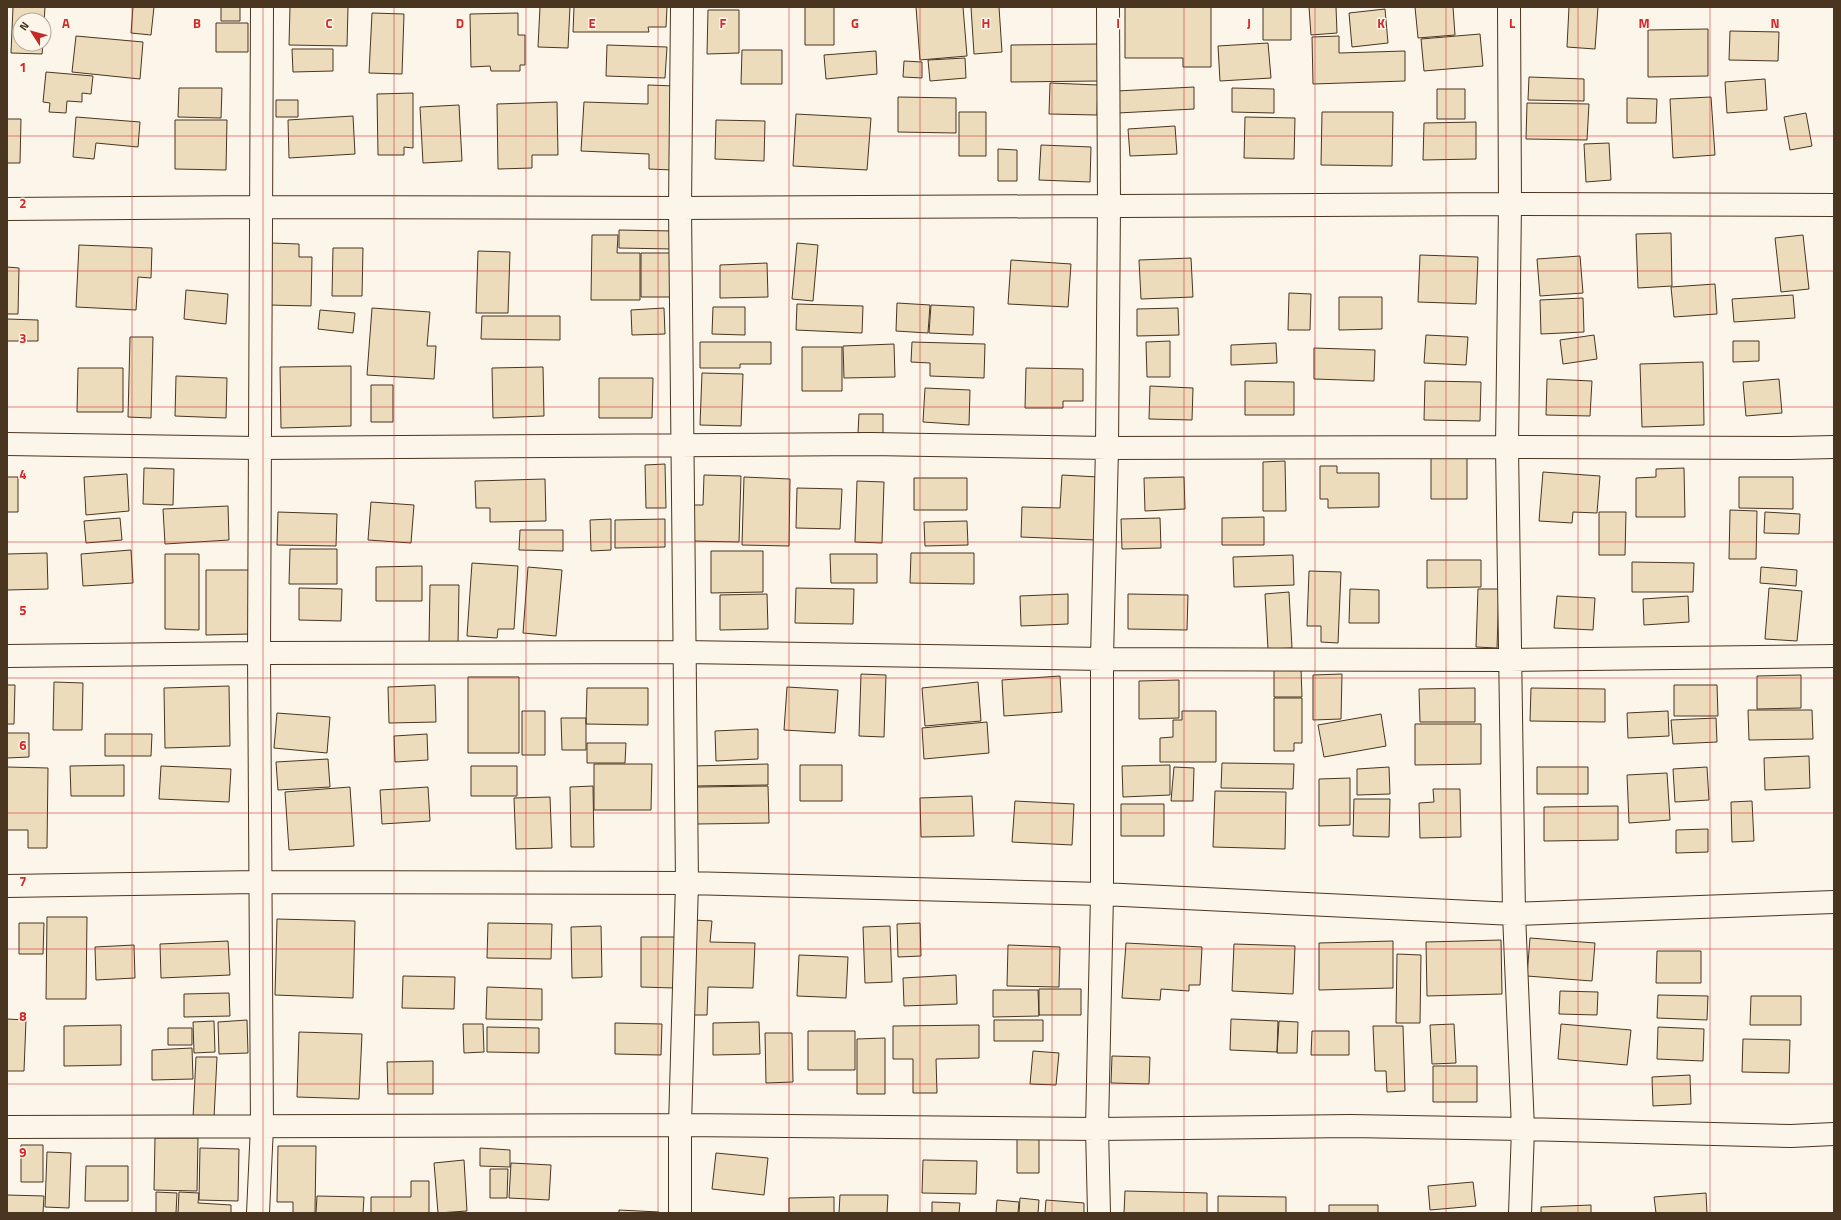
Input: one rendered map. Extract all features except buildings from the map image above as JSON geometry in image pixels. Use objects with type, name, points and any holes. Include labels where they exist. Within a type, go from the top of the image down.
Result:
[{"type":"street","points":[[258,1213],[262,1126],[259,448],[262,7]]},
{"type":"street","points":[[680,1213],[680,1125],[687,883],[680,208],[682,7]]},
{"type":"street","points":[[1099,1213],[1097,1129],[1102,894],[1102,659],[1107,448],[1109,206],[1108,7]]},
{"type":"street","points":[[1509,7],[1510,204],[1508,447],[1514,914],[1523,1128],[1520,1213]]},
{"type":"street","points":[[7,209],[260,207],[680,208],[1510,204],[1834,205]]},
{"type":"street","points":[[7,444],[259,448],[871,444],[1107,448],[1834,447]]},
{"type":"street","points":[[7,656],[259,653],[684,652],[1102,659],[1510,660],[1834,656]]},
{"type":"street","points":[[7,886],[260,882],[687,883],[1102,894],[1514,914],[1834,902]]},
{"type":"street","points":[[7,1127],[680,1125],[1097,1129],[1350,1126],[1523,1128],[1791,1136],[1834,1134]]}]
